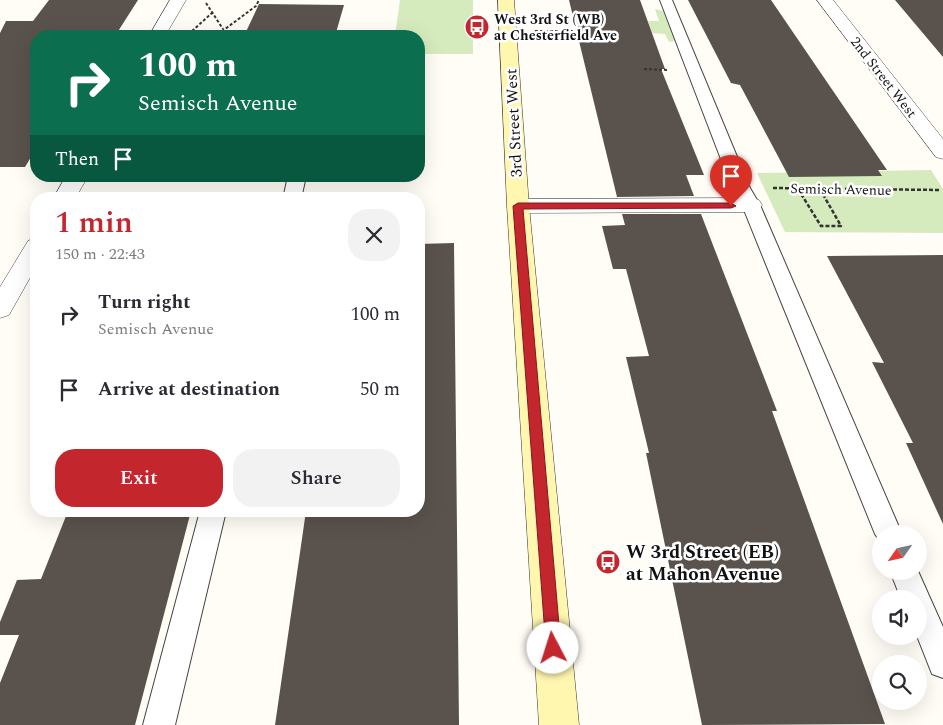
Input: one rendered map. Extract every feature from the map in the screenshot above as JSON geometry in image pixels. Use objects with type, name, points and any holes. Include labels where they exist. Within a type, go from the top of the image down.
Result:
[{"type":"street","points":[[161,30],[178,0]]},
{"type":"street","name":"3rd Street West","points":[[506,0],[518,206],[559,725]]},
{"type":"street","name":"2nd Street West","points":[[825,0],[943,153]]},
{"type":"street","points":[[518,206],[746,197]]},
{"type":"street","points":[[0,309],[30,256]]},
{"type":"lane","points":[[666,0],[746,197],[885,525]]},
{"type":"lane","points":[[160,725],[212,517]]},
{"type":"lane","points":[[927,624],[943,663]]},
{"type":"path","points":[[223,29],[256,6],[259,0]]},
{"type":"path","points":[[206,3],[223,29]]},
{"type":"path","points":[[193,30],[212,13]]},
{"type":"path","points":[[223,29],[229,28]]},
{"type":"path","points":[[535,31],[580,31]]},
{"type":"path","points":[[644,69],[669,70],[666,63]]},
{"type":"path","points":[[798,188],[821,226],[841,226],[820,189]]},
{"type":"path","name":"Semisch Avenue","points":[[746,197],[798,188],[940,190]]},
{"type":"green space","points":[[400,0],[473,0],[473,54],[425,54],[425,30],[396,30]]},
{"type":"green space","points":[[655,9],[663,11],[676,41],[669,42],[665,34],[652,33],[648,21],[659,21]]},
{"type":"green space","points":[[931,170],[943,189],[943,233],[785,232],[757,173]]},
{"type":"building","points":[[49,0],[138,0],[119,30],[30,30],[30,159],[25,167],[0,167],[0,33],[6,21],[33,21]]},
{"type":"building","points":[[569,0],[640,0],[665,69],[661,69],[704,175],[686,175],[694,196],[617,197]]},
{"type":"building","points":[[688,0],[771,0],[887,170],[878,170],[882,176],[789,177],[740,85],[731,83]]},
{"type":"building","points":[[895,0],[943,0],[943,57]]},
{"type":"building","points":[[259,4],[344,5],[337,30],[247,30]]},
{"type":"building","points":[[622,214],[701,214],[777,411],[772,411],[872,688],[872,710],[880,710],[885,724],[702,725],[646,453],[649,453],[626,357],[649,356],[626,269],[613,269],[602,226],[625,225]]},
{"type":"building","points":[[454,243],[459,725],[275,725],[305,517],[425,517],[425,244]]},
{"type":"building","points":[[943,255],[943,524],[906,443],[913,443],[872,362],[884,363],[827,256]]},
{"type":"building","points":[[66,517],[189,517],[135,725],[0,725],[0,683],[19,635],[0,635],[0,622],[17,580],[41,579]]},
{"type":"place","name":"West 3rd St (WB) at Chesterfield Ave","points":[[477,27]]},
{"type":"place","name":"W 3rd Street (EB) at Mahon Avenue","points":[[608,562]]},
{"type":"route","points":[[553,648],[518,206],[731,206]]}]
